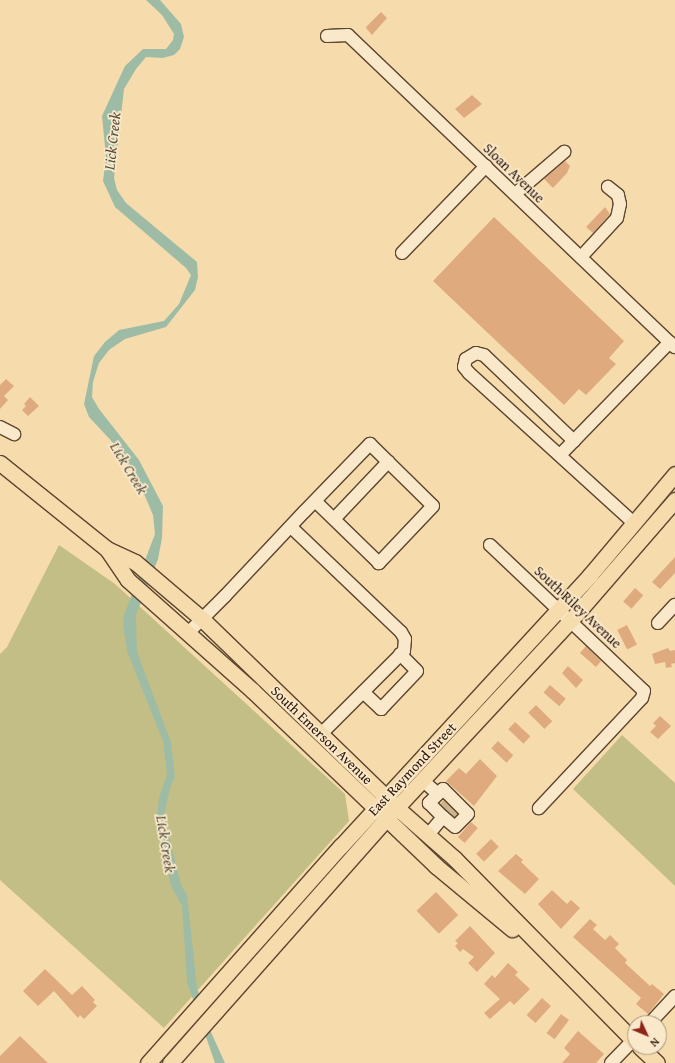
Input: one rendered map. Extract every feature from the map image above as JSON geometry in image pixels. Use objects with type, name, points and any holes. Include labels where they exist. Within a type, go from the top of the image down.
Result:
[{"type":"main road","name":"South Emerson Avenue","points":[[0,463],[107,549],[135,562],[202,619],[391,802],[454,858],[627,1033]]},
{"type":"main road","name":"East Raymond Street","points":[[170,1063],[386,819],[391,802],[558,609],[634,524],[675,474]]},
{"type":"main road","name":"East Raymond Street","points":[[148,1063],[374,809],[391,802],[422,780],[570,620],[675,500]]},
{"type":"main road","name":"South Emerson Avenue","points":[[107,549],[128,580],[188,633],[374,809],[436,866],[577,984]]},
{"type":"main road","name":"South Emerson Avenue","points":[[649,1055],[657,1063]]},
{"type":"street","name":"Sloan Avenue","points":[[327,36],[348,34],[672,344]]},
{"type":"street","points":[[515,194],[564,152]]},
{"type":"street","points":[[402,253],[486,166]]},
{"type":"street","points":[[581,257],[617,218],[620,204],[618,195],[608,187]]},
{"type":"street","points":[[561,454],[672,344]]},
{"type":"street","points":[[574,440],[484,355],[476,353],[468,356],[464,367],[469,373],[561,454],[634,524]]},
{"type":"street","points":[[0,427],[14,434]]},
{"type":"street","points":[[188,633],[291,527],[315,501],[370,444],[433,506],[379,563],[315,501]]},
{"type":"street","points":[[334,519],[388,462]]},
{"type":"street","points":[[291,527],[401,632],[406,645],[400,654],[321,734]]},
{"type":"street","name":"South Riley Avenue","points":[[490,545],[642,687],[644,693],[642,698],[539,808]]},
{"type":"street","points":[[658,623],[675,605]]},
{"type":"street","points":[[363,692],[381,709],[417,671],[400,654]]},
{"type":"street","points":[[422,780],[448,808],[428,835]]},
{"type":"street","points":[[657,1015],[675,996]]},
{"type":"street","points":[[611,1063],[627,1050]]},
{"type":"shaded area","points":[[59,545],[115,584],[345,794],[349,821],[164,1028],[0,880],[0,654],[7,647]]},
{"type":"shaded area","points":[[622,735],[675,783],[675,886],[573,789]]},
{"type":"water","name":"Lick Creek","points":[[146,0],[160,0],[181,24],[184,37],[180,49],[174,55],[163,58],[146,57],[136,69],[124,89],[114,178],[117,190],[126,203],[197,262],[198,277],[195,290],[166,327],[125,339],[109,350],[99,363],[93,382],[92,397],[99,409],[139,460],[163,506],[162,538],[158,559],[136,615],[137,652],[171,742],[175,777],[170,788],[164,817],[181,885],[187,895],[197,988],[210,1030],[225,1063],[215,1063],[187,982],[182,906],[171,886],[157,819],[159,798],[167,774],[163,741],[127,651],[123,624],[124,615],[155,534],[153,515],[136,475],[117,447],[89,417],[84,404],[94,356],[105,342],[119,330],[164,321],[179,304],[191,275],[186,268],[115,207],[103,181],[106,157],[102,116],[125,66],[143,49],[166,49],[173,40],[174,34],[162,15]]},
{"type":"building","points":[[381,12],[387,18],[372,35],[366,28]]},
{"type":"building","points":[[472,95],[482,104],[464,118],[455,109]]},
{"type":"building","points":[[565,161],[570,166],[567,173],[553,188],[544,179]]},
{"type":"building","points":[[605,207],[610,214],[593,233],[586,227]]},
{"type":"building","points":[[494,217],[624,341],[609,358],[616,364],[586,395],[579,389],[564,405],[433,281]]},
{"type":"building","points":[[6,379],[14,386],[4,396],[8,400],[0,409],[0,385]]},
{"type":"building","points":[[30,397],[39,406],[28,416],[22,410],[26,406],[24,404]]},
{"type":"building","points":[[675,557],[675,573],[660,589],[652,582]]},
{"type":"building","points":[[635,588],[643,595],[631,609],[623,602]]},
{"type":"building","points":[[627,625],[637,645],[627,650],[617,630]]},
{"type":"building","points":[[586,646],[601,661],[596,667],[580,653]]},
{"type":"building","points":[[668,648],[670,651],[675,650],[675,663],[671,664],[672,667],[666,668],[665,662],[655,664],[652,654]]},
{"type":"building","points":[[568,666],[583,680],[576,688],[562,673]]},
{"type":"building","points":[[550,685],[566,699],[559,706],[543,693]]},
{"type":"building","points":[[536,705],[552,721],[544,729],[528,713]]},
{"type":"building","points":[[660,716],[671,726],[658,739],[650,732],[656,726],[653,723]]},
{"type":"building","points":[[515,722],[530,736],[524,744],[508,729]]},
{"type":"building","points":[[498,741],[513,755],[507,763],[491,748]]},
{"type":"building","points":[[480,759],[497,776],[474,806],[446,781],[459,768],[466,774]]},
{"type":"building","points":[[471,822],[478,828],[465,843],[458,837]]},
{"type":"building","points":[[491,839],[499,847],[484,862],[476,854]]},
{"type":"building","points":[[516,854],[523,860],[521,862],[539,879],[525,894],[498,871]]},
{"type":"building","points":[[552,890],[567,904],[571,900],[580,908],[561,929],[538,904]]},
{"type":"building","points":[[436,892],[458,915],[439,934],[417,911]]},
{"type":"building","points":[[590,919],[597,925],[593,929],[605,940],[610,935],[619,944],[615,948],[627,960],[625,963],[650,986],[652,984],[664,994],[648,1014],[636,1004],[641,998],[573,937]]},
{"type":"building","points":[[470,926],[495,953],[477,972],[468,963],[474,957],[463,949],[460,952],[455,946],[458,943],[455,941]]},
{"type":"building","points":[[508,963],[518,972],[515,975],[530,989],[514,1005],[510,1001],[490,1019],[484,1013],[500,999],[484,984],[492,975],[495,978]]},
{"type":"building","points":[[45,969],[72,995],[82,986],[95,1000],[93,1002],[97,1006],[84,1019],[80,1015],[78,1018],[54,991],[38,1006],[23,991]]},
{"type":"building","points":[[542,998],[551,1006],[536,1023],[527,1015]]},
{"type":"building","points":[[561,1014],[569,1020],[555,1039],[547,1033]]},
{"type":"building","points":[[578,1031],[604,1054],[596,1063],[562,1063],[570,1054],[564,1048]]},
{"type":"building","points":[[20,1036],[48,1063],[0,1063],[0,1056]]},
{"type":"tunnel","points":[[443,810],[449,803]]},
{"type":"tunnel","points":[[449,816],[456,809]]}]
